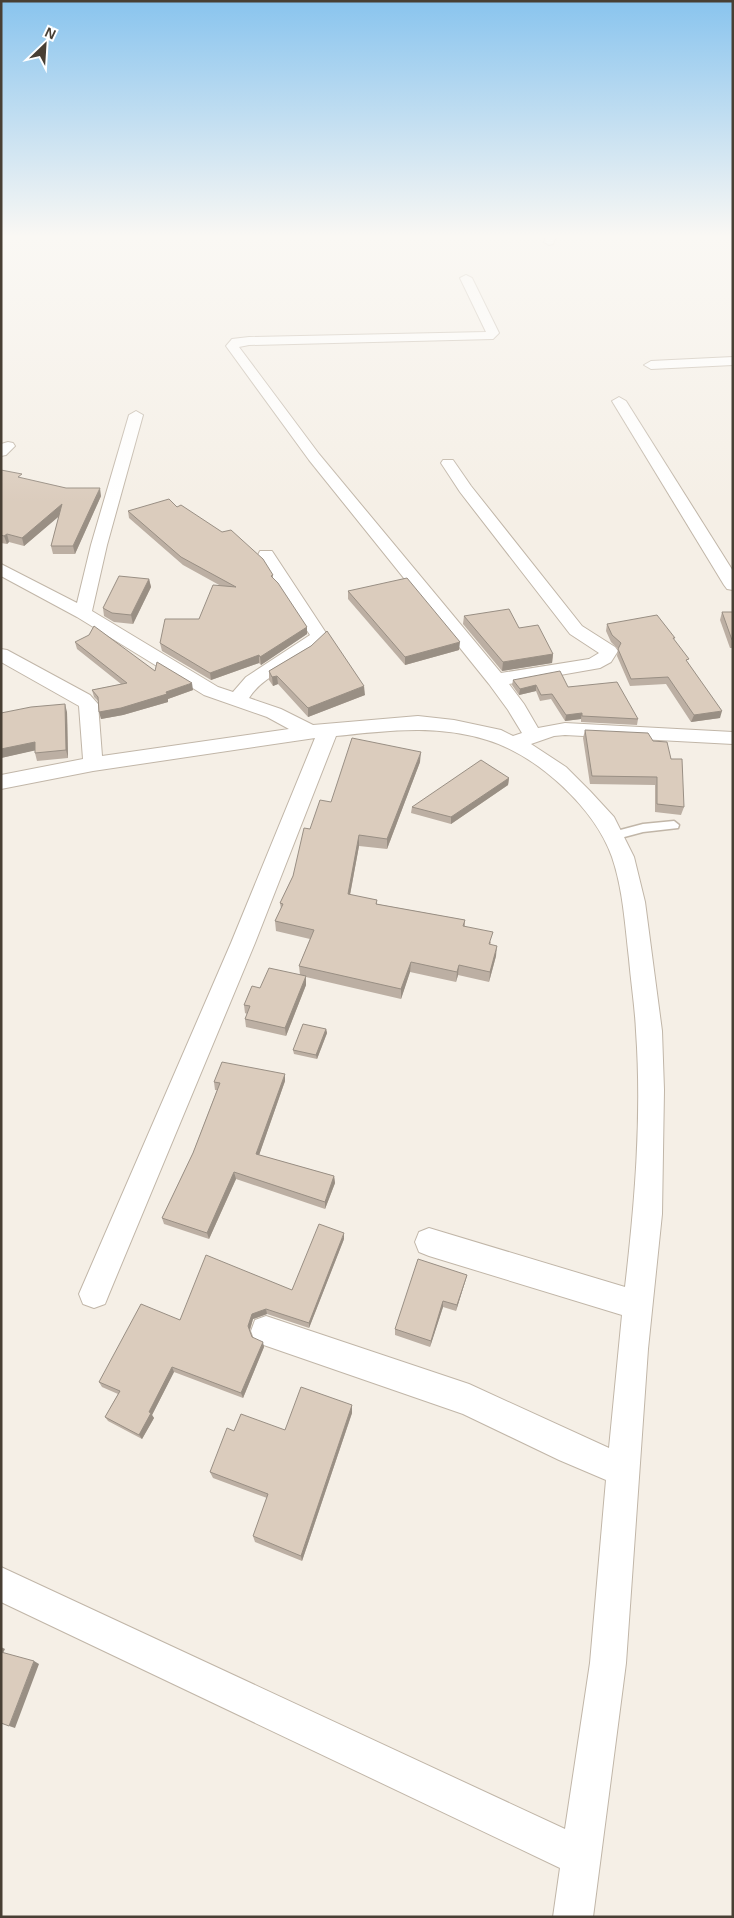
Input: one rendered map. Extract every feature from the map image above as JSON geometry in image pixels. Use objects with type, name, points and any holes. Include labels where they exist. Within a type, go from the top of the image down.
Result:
[{"type":"street","points":[[488,324],[493,333],[488,336],[249,341],[237,342],[232,346],[314,457],[517,708],[522,740],[584,796],[606,822],[623,857],[634,902],[649,1031],[651,1090],[648,1214],[638,1305],[608,1663],[573,1917]]},
{"type":"street","points":[[651,365],[733,361]]},
{"type":"street","points":[[619,401],[733,585]]},
{"type":"street","points":[[83,613],[99,545],[136,415]]},
{"type":"street","points":[[448,463],[465,489],[576,630],[609,651],[603,660],[593,664],[496,680]]},
{"type":"street","points":[[237,700],[247,686],[311,644],[319,636],[266,555]]},
{"type":"street","points":[[1,568],[83,613],[211,691],[319,731]]},
{"type":"street","points":[[1,654],[83,698],[88,704],[93,764]]},
{"type":"street","points":[[1,782],[93,764],[319,731],[418,722],[454,726],[494,736],[522,740],[552,730],[590,729],[733,738]]},
{"type":"street","points":[[94,1294],[294,820],[319,731]]},
{"type":"street","points":[[429,1242],[638,1305]]},
{"type":"street","points":[[266,1331],[469,1400],[570,1449],[624,1471]]},
{"type":"street","points":[[1,1584],[581,1857]]},
{"type":"lane","points":[[613,836],[643,828],[674,825]]},
{"type":"building","points":[[1,470],[22,474],[18,477],[66,488],[100,488],[73,546],[51,546],[62,504],[22,538],[7,534],[1,535]]},
{"type":"building","points":[[169,499],[177,507],[181,505],[222,532],[231,530],[263,559],[273,575],[271,576],[278,583],[307,627],[260,657],[259,655],[210,673],[160,643],[165,619],[199,619],[213,585],[236,587],[181,557],[128,511]]},
{"type":"building","points":[[119,576],[149,579],[131,615],[112,613],[103,608]]},
{"type":"building","points":[[407,578],[460,642],[405,657],[348,591]]},
{"type":"building","points":[[509,609],[519,628],[538,625],[553,654],[503,662],[464,616]]},
{"type":"building","points":[[722,612],[733,612],[733,640],[732,640]]},
{"type":"building","points":[[657,615],[675,638],[673,638],[689,659],[686,660],[722,711],[694,715],[668,677],[631,679],[618,649],[621,643],[612,635],[607,624]]},
{"type":"building","points":[[94,626],[155,671],[157,662],[192,683],[166,692],[167,694],[121,708],[99,712],[98,697],[92,690],[127,683],[75,642],[89,635]]},
{"type":"building","points":[[327,631],[364,686],[308,708],[277,676],[272,677],[269,671],[311,646]]},
{"type":"building","points":[[560,671],[568,687],[617,682],[638,719],[582,716],[582,713],[566,715],[552,694],[541,695],[536,685],[520,689],[513,680]]},
{"type":"building","points":[[65,704],[66,750],[35,753],[35,742],[1,749],[1,713],[31,707]]},
{"type":"building","points":[[585,730],[648,733],[653,741],[667,742],[671,759],[682,759],[684,807],[657,804],[657,777],[592,776]]},
{"type":"building","points":[[352,738],[421,752],[387,839],[359,835],[348,894],[377,900],[376,904],[465,920],[463,926],[493,932],[489,944],[497,946],[490,972],[459,965],[457,972],[411,962],[401,989],[299,966],[314,930],[275,921],[283,904],[280,903],[293,876],[304,828],[310,829],[320,800],[331,802]]},
{"type":"building","points":[[481,760],[509,778],[451,817],[412,807]]},
{"type":"building","points":[[269,968],[306,976],[285,1028],[245,1019],[250,1006],[244,1005],[252,986],[260,988]]},
{"type":"building","points":[[303,1024],[326,1029],[316,1055],[293,1050]]},
{"type":"building","points":[[222,1062],[285,1074],[256,1154],[334,1176],[325,1202],[234,1172],[207,1233],[162,1218],[193,1153],[220,1083],[214,1082]]},
{"type":"building","points":[[319,1224],[344,1233],[309,1323],[266,1309],[252,1314],[248,1326],[252,1337],[263,1342],[241,1393],[172,1367],[139,1435],[105,1417],[120,1391],[99,1382],[141,1304],[180,1320],[206,1255],[292,1290]]},
{"type":"building","points":[[418,1259],[467,1275],[457,1305],[443,1301],[431,1341],[395,1329]]},
{"type":"building","points":[[301,1387],[352,1405],[301,1556],[253,1536],[268,1494],[210,1472],[227,1428],[234,1431],[241,1414],[285,1430]]},
{"type":"building","points":[[1,1652],[34,1661],[9,1726],[1,1723]]}]
